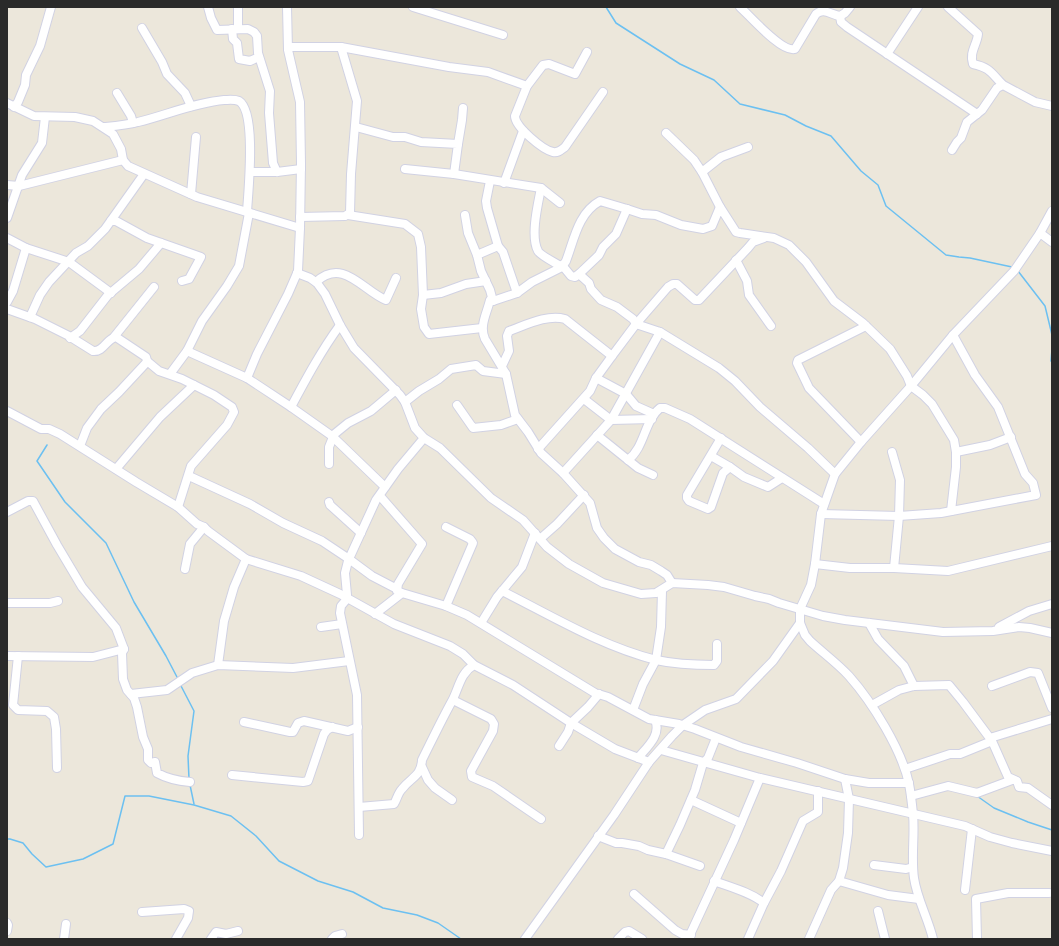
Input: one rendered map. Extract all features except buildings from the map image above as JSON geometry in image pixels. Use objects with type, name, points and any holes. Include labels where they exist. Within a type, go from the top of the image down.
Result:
[{"type":"street","points":[[10,105],[18,102],[25,85],[26,75],[40,46],[51,7]]},
{"type":"street","points":[[208,7],[216,29],[248,29],[254,32],[257,36],[259,57],[270,91],[269,113],[273,163],[277,172]]},
{"type":"street","points":[[238,7],[233,40],[237,43],[238,59],[250,61],[259,57]]},
{"type":"street","points":[[247,378],[257,354],[288,294],[297,273],[300,228],[300,102],[288,47],[287,7]]},
{"type":"street","points":[[413,7],[503,35]]},
{"type":"street","points":[[740,7],[768,34],[791,50],[795,49],[816,14],[822,9],[840,16]]},
{"type":"street","points":[[840,16],[850,7]]},
{"type":"street","points":[[887,54],[918,7]]},
{"type":"street","points":[[948,7],[978,34],[972,52],[971,59],[973,64],[990,70],[1003,85],[1035,102],[1052,106]]},
{"type":"street","points":[[840,16],[841,22],[977,114]]},
{"type":"street","points":[[142,28],[162,62],[167,74],[184,93],[191,106]]},
{"type":"street","points":[[288,47],[340,47],[488,72],[527,86]]},
{"type":"street","points":[[340,47],[357,101],[356,127],[353,137],[351,210],[348,215]]},
{"type":"street","points":[[587,52],[575,74],[549,64],[545,64],[527,86],[515,118],[523,131],[552,152],[559,151],[565,147],[603,92]]},
{"type":"street","points":[[952,150],[961,138],[967,122],[982,110],[997,88],[1003,85]]},
{"type":"street","points":[[117,93],[131,116],[133,123]]},
{"type":"street","points":[[104,127],[133,123],[205,102],[232,100],[241,103],[247,116],[251,154],[248,213],[239,266],[227,286],[202,321],[187,351],[170,374]]},
{"type":"street","points":[[10,105],[34,116],[85,118],[93,121],[113,134],[121,149],[123,160],[128,166],[191,194],[300,228]]},
{"type":"street","points":[[454,174],[463,108]]},
{"type":"street","points":[[7,218],[22,175],[42,142],[45,117]]},
{"type":"street","points":[[356,127],[421,142],[458,144]]},
{"type":"street","points":[[504,183],[523,131]]},
{"type":"street","points":[[666,133],[694,160],[720,207],[736,232],[774,238],[789,245],[806,262],[834,301],[866,326],[890,349],[907,376],[911,386],[923,395],[937,410],[944,426],[954,440],[956,452],[951,511]]},
{"type":"street","points":[[191,194],[196,137]]},
{"type":"street","points":[[702,172],[721,157],[748,147]]},
{"type":"street","points":[[7,185],[19,186],[123,160]]},
{"type":"street","points":[[405,168],[454,174],[540,188],[560,203]]},
{"type":"street","points":[[250,172],[277,172],[301,169]]},
{"type":"street","points":[[30,317],[44,289],[76,253],[91,244],[111,221],[144,174]]},
{"type":"street","points":[[490,181],[486,201],[487,208],[498,246],[503,252],[517,293]]},
{"type":"street","points":[[540,188],[534,224],[536,246],[539,252],[562,266],[571,276],[576,277],[598,256],[616,234],[627,209]]},
{"type":"street","points":[[672,583],[668,575],[650,565],[639,562],[616,549],[604,538],[597,528],[592,508],[584,495],[538,449],[528,432],[515,415],[506,374],[485,339],[482,333],[482,328],[490,300],[493,301],[517,293],[532,282],[562,266],[566,261],[582,217],[596,203],[600,201],[642,214],[656,215],[681,225],[703,229],[712,226],[720,207]]},
{"type":"street","points":[[931,939],[928,922],[919,899],[913,868],[913,814],[911,796],[909,783],[900,755],[872,705],[848,675],[810,642],[805,635],[800,623],[800,609],[811,585],[821,514],[835,474],[953,335],[1016,268],[1052,211]]},
{"type":"street","points":[[300,217],[348,215],[405,224],[418,234],[421,247],[423,295],[421,308],[424,327],[429,334],[482,328]]},
{"type":"street","points":[[465,215],[468,233],[478,255],[479,265],[493,301]]},
{"type":"street","points":[[111,221],[116,221],[147,238],[201,257],[189,279],[182,281]]},
{"type":"street","points":[[1040,232],[1052,242]]},
{"type":"street","points":[[538,449],[584,399],[593,386],[596,378],[636,324],[668,287],[673,284],[677,284],[695,300],[699,300],[754,242],[765,237]]},
{"type":"street","points":[[7,238],[26,248],[69,262],[111,293]]},
{"type":"street","points":[[70,338],[80,330],[111,293],[136,272],[161,243]]},
{"type":"street","points":[[478,255],[498,246]]},
{"type":"street","points":[[7,302],[13,291],[26,248]]},
{"type":"street","points":[[736,260],[745,276],[749,294],[771,326]]},
{"type":"street","points":[[297,273],[316,282],[325,294],[340,325],[359,354],[396,390],[405,402],[415,428],[424,438],[440,448],[491,498],[518,516],[547,547],[569,564],[603,583],[648,595],[662,591],[672,583],[724,587],[755,596],[769,598],[779,603],[823,616],[942,632],[993,630],[1019,627],[1052,633]]},
{"type":"street","points":[[316,282],[327,274],[343,273],[365,286],[380,298],[386,300],[396,278]]},
{"type":"street","points":[[579,274],[589,283],[591,289],[601,300],[617,307],[634,319],[636,324],[660,332],[719,368],[835,474]]},
{"type":"street","points":[[423,295],[441,293],[466,284],[486,281]]},
{"type":"street","points":[[7,309],[30,317],[61,332],[89,350],[97,352],[114,337],[154,287]]},
{"type":"street","points":[[502,366],[509,351],[507,336],[509,331],[547,318],[558,317],[565,319],[612,356]]},
{"type":"street","points":[[291,407],[315,362],[340,325]]},
{"type":"street","points":[[861,442],[809,388],[797,363],[798,360],[866,326]]},
{"type":"street","points":[[563,473],[610,420],[660,332]]},
{"type":"street","points":[[821,514],[899,516],[941,513],[1036,495],[1033,483],[1025,474],[998,407],[975,375],[953,335]]},
{"type":"street","points":[[114,337],[120,339],[146,357],[147,361],[159,371],[182,378],[232,407],[234,412],[227,425],[193,463],[178,507]]},
{"type":"street","points":[[187,351],[247,378],[291,407],[332,436],[385,487]]},
{"type":"street","points":[[80,446],[87,428],[101,409],[119,392],[147,361]]},
{"type":"street","points":[[405,402],[451,369],[473,364],[485,371],[506,374]]},
{"type":"street","points":[[596,378],[626,394],[636,406],[653,416]]},
{"type":"street","points":[[116,469],[160,416],[194,385]]},
{"type":"street","points":[[328,464],[329,447],[332,436],[348,423],[371,411],[396,390]]},
{"type":"street","points":[[584,399],[610,420],[653,416]]},
{"type":"street","points":[[457,405],[473,428],[501,425],[518,419]]},
{"type":"street","points":[[628,460],[637,450],[653,416],[660,408],[665,408],[690,419],[824,504]]},
{"type":"street","points":[[7,411],[41,429],[49,429],[60,434],[80,446],[178,507],[197,524],[204,527],[246,559],[301,576],[347,598],[394,624],[450,646],[463,654],[474,664],[513,685],[571,723],[615,749],[649,762]]},
{"type":"street","points":[[597,435],[628,460],[645,472],[653,475]]},
{"type":"street","points":[[956,452],[990,445],[1011,437]]},
{"type":"street","points":[[360,835],[357,694],[349,661],[340,609],[347,598],[345,573],[349,559],[376,500],[398,469],[424,438]]},
{"type":"street","points":[[721,438],[686,498],[689,501],[708,509],[711,507],[723,473],[730,467]]},
{"type":"street","points":[[892,452],[900,480],[899,516],[894,568]]},
{"type":"street","points":[[711,456],[744,477],[768,487],[782,478]]},
{"type":"street","points":[[189,476],[250,504],[283,523],[322,541],[372,576],[399,591],[446,606],[467,615],[598,694],[608,697],[655,720],[683,725],[741,748],[797,762],[845,779],[869,783],[909,783]]},
{"type":"street","points":[[481,623],[497,597],[522,566],[537,536],[557,524],[584,495]]},
{"type":"street","points":[[380,496],[422,544],[398,584],[399,591]]},
{"type":"street","points":[[7,512],[28,501],[33,501],[82,587],[116,628],[124,649],[122,653],[122,672],[125,685],[130,694],[132,694],[135,702],[143,737],[148,749],[148,760],[151,763],[154,762],[157,773],[178,781],[190,782]]},
{"type":"street","points":[[329,502],[339,514],[361,533]]},
{"type":"street","points":[[185,569],[190,544],[204,527]]},
{"type":"street","points":[[446,527],[470,539],[473,543],[446,606]]},
{"type":"street","points":[[815,564],[850,568],[894,568],[948,571],[1052,546]]},
{"type":"street","points":[[218,665],[224,621],[234,587],[246,559]]},
{"type":"street","points":[[375,614],[399,591]]},
{"type":"street","points":[[502,591],[599,640],[656,660],[714,665],[717,661],[717,644]]},
{"type":"street","points":[[633,710],[643,684],[656,660],[661,627],[662,591]]},
{"type":"street","points":[[7,603],[50,603],[58,601]]},
{"type":"street","points":[[993,630],[1029,612],[1052,604]]},
{"type":"street","points":[[525,939],[649,762],[683,725],[705,710],[736,699],[773,661],[800,623]]},
{"type":"street","points":[[869,623],[878,639],[904,666],[914,686]]},
{"type":"street","points":[[322,627],[342,624]]},
{"type":"street","points":[[7,656],[93,657],[124,649]]},
{"type":"street","points":[[18,656],[13,705],[18,710],[47,711],[54,717],[56,729],[57,768]]},
{"type":"street","points":[[130,694],[160,692],[167,690],[192,673],[218,665],[293,668],[349,661]]},
{"type":"street","points":[[452,800],[434,788],[428,780],[422,767],[422,760],[442,717],[453,700],[462,677],[474,664]]},
{"type":"street","points":[[992,686],[1030,672],[1038,673],[1052,708]]},
{"type":"street","points":[[872,705],[899,690],[914,686],[946,684],[951,686],[991,740],[1008,777],[1017,781],[1019,787],[1028,788],[1052,805]]},
{"type":"street","points":[[559,746],[568,732],[571,723],[588,708],[598,694]]},
{"type":"street","points":[[453,700],[491,719],[494,724],[493,731],[471,771],[472,777],[493,786],[541,819]]},
{"type":"street","points":[[905,769],[950,754],[960,754],[991,740],[1052,719]]},
{"type":"street","points":[[638,758],[656,733],[657,725],[655,720]]},
{"type":"street","points":[[244,722],[290,732],[293,732],[298,723],[304,721],[348,731],[358,727]]},
{"type":"street","points":[[232,775],[303,782],[308,781],[324,734],[332,727]]},
{"type":"street","points":[[666,854],[691,800],[704,763],[708,758],[716,738]]},
{"type":"street","points":[[661,750],[760,778],[965,826],[990,837],[1052,851]]},
{"type":"street","points":[[359,807],[394,804],[401,789],[417,776],[422,767]]},
{"type":"street","points":[[634,894],[675,930],[690,937],[760,778]]},
{"type":"street","points":[[809,939],[831,890],[839,881],[844,868],[848,833],[849,799],[845,779]]},
{"type":"street","points":[[911,796],[948,786],[977,793],[1012,780]]},
{"type":"street","points":[[748,939],[803,821],[818,812],[818,791]]},
{"type":"street","points":[[691,800],[741,824]]},
{"type":"street","points":[[965,890],[972,829]]},
{"type":"street","points":[[598,836],[616,843],[635,845],[666,854],[700,866]]},
{"type":"street","points":[[874,865],[906,869],[913,868]]},
{"type":"street","points":[[714,881],[750,895],[764,903]]},
{"type":"street","points":[[839,881],[888,895],[919,899]]},
{"type":"street","points":[[977,939],[976,900],[1008,893],[1049,893]]},
{"type":"street","points":[[142,912],[188,910],[188,918],[176,939]]},
{"type":"street","points":[[878,911],[885,939]]},
{"type":"street","points":[[7,923],[7,931]]},
{"type":"street","points":[[64,939],[66,924]]},
{"type":"street","points":[[211,939],[216,932],[226,934],[238,931]]},
{"type":"street","points":[[618,939],[625,932],[629,931],[642,939]]},
{"type":"street","points":[[332,939],[335,936],[342,934]]},
{"type":"waterway","points":[[606,7],[616,23],[680,64],[714,80],[740,104],[785,115],[806,126],[831,136],[861,171],[878,185],[886,206],[946,255],[970,258],[1012,267]]},
{"type":"waterway","points":[[1018,271],[1045,306],[1052,335]]},
{"type":"waterway","points":[[1052,349],[1052,362]]},
{"type":"waterway","points":[[47,445],[37,461],[65,502],[106,543],[134,602],[178,679]]},
{"type":"waterway","points":[[180,684],[194,711],[188,756],[189,779]]},
{"type":"waterway","points":[[190,785],[194,804]]},
{"type":"waterway","points":[[7,839],[23,843],[46,867],[83,859],[113,844],[125,796],[149,796],[194,805],[231,816],[256,836],[279,861],[318,881],[353,892],[383,908],[417,915],[438,923],[461,939]]},
{"type":"waterway","points":[[977,796],[994,808],[1052,830]]}]
